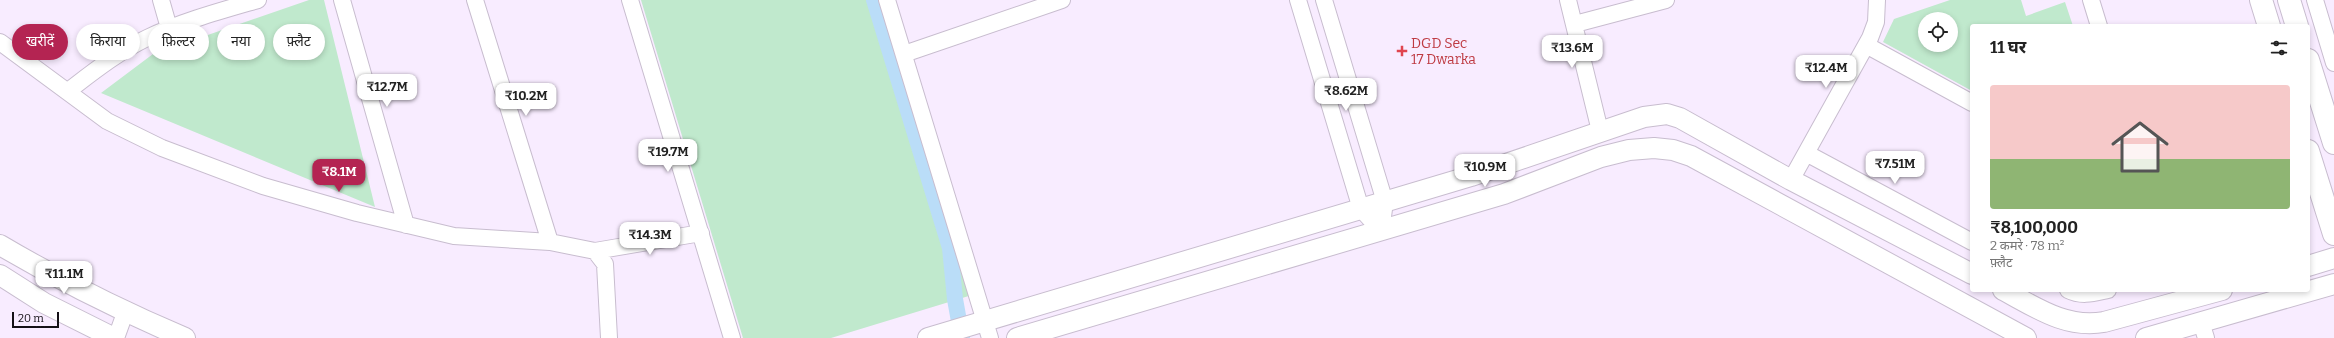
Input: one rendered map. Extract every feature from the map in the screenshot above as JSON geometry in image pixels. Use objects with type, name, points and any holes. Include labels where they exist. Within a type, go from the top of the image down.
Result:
[{"type":"main road","points":[[2261,0],[2268,24]]},
{"type":"main road","points":[[2289,0],[2296,24]]},
{"type":"main road","points":[[2310,66],[2334,143]]},
{"type":"main road","points":[[2310,157],[2334,234]]},
{"type":"street","points":[[161,0],[168,24]]},
{"type":"street","points":[[180,24],[258,0]]},
{"type":"street","points":[[342,0],[406,224]]},
{"type":"street","points":[[475,0],[550,242]]},
{"type":"street","points":[[630,0],[732,338]]},
{"type":"street","points":[[887,0],[983,328]]},
{"type":"street","points":[[904,54],[1062,0]]},
{"type":"street","points":[[1298,0],[1361,209],[1382,231]]},
{"type":"street","points":[[1324,0],[1384,202],[1382,231]]},
{"type":"street","points":[[1568,0],[1600,131]]},
{"type":"street","points":[[1575,24],[1666,0]]},
{"type":"street","points":[[1791,180],[1866,45],[1876,22],[1877,0]]},
{"type":"street","points":[[2091,0],[2098,24]]},
{"type":"street","points":[[2315,0],[2334,63]]},
{"type":"street","points":[[68,91],[106,62],[148,37]]},
{"type":"street","points":[[0,42],[108,121],[162,148],[263,186],[454,236],[550,242],[595,251],[701,234]]},
{"type":"street","points":[[1866,45],[1970,102]]},
{"type":"street","points":[[932,337],[983,328],[1361,209],[1471,176],[1600,131],[1650,116],[1673,115],[1791,180],[1970,273]]},
{"type":"street","points":[[1017,338],[1504,194],[1601,157],[1629,150],[1654,148],[1674,150],[1691,156],[2026,338]]},
{"type":"street","points":[[1806,153],[1970,241]]},
{"type":"street","points":[[0,245],[62,282],[125,313],[185,338]]},
{"type":"street","points":[[595,251],[605,264],[609,338]]},
{"type":"street","points":[[2310,265],[2334,258]]},
{"type":"street","points":[[0,275],[44,303],[115,338],[125,313]]},
{"type":"street","points":[[2146,338],[2203,330],[2334,284]]},
{"type":"street","points":[[2007,292],[2049,314],[2076,324],[2104,322],[2180,296],[2208,292]]},
{"type":"street","points":[[2074,292],[2089,294],[2098,292]]},
{"type":"green space","points":[[309,0],[324,0],[375,207],[101,93],[148,58],[148,60],[209,60],[209,35],[217,32],[217,60],[265,60],[265,24],[240,24]]},
{"type":"green space","points":[[641,0],[883,0],[972,295],[831,338],[743,338]]},
{"type":"green space","points":[[1950,0],[2021,0],[2026,16],[2065,2],[2072,24],[1970,24],[1970,90],[1883,42],[1894,19]]},
{"type":"waterway","points":[[874,0],[950,248],[955,299],[962,338]]},
{"type":"place","name":"DGD Sec 17 Dwarka","points":[[1402,51]]}]
